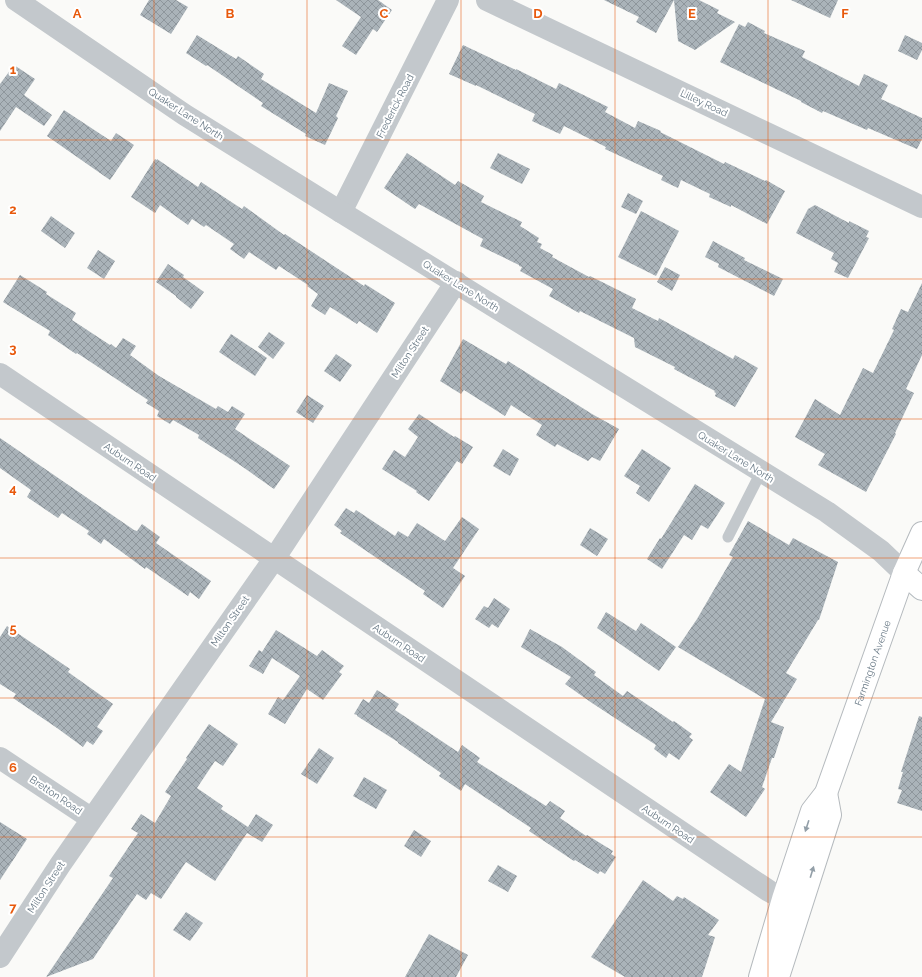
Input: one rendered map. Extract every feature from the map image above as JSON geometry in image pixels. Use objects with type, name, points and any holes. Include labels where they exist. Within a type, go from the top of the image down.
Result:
[{"type":"main road","name":"Farmington Avenue","points":[[774,974],[792,904],[812,812],[826,793],[904,573],[922,533]]},
{"type":"main road","points":[[904,573],[922,588]]},
{"type":"street","name":"Quaker Lane North","points":[[16,0],[185,115],[827,512],[881,551],[904,573]]},
{"type":"street","name":"Frederick Road","points":[[341,212],[448,0]]},
{"type":"street","name":"Lilley Road","points":[[487,0],[922,207]]},
{"type":"street","name":"Milton Street","points":[[0,957],[60,865],[274,559],[456,282]]},
{"type":"street","name":"Auburn Road","points":[[0,374],[769,891],[792,904]]},
{"type":"street","name":"Bretton Road","points":[[0,758],[92,819]]},
{"type":"lane","points":[[728,538],[761,472]]},
{"type":"building","points":[[149,0],[176,0],[188,7],[171,34],[140,15]]},
{"type":"building","points":[[336,0],[378,0],[392,10],[377,32],[373,29],[356,55],[342,46],[361,17]]},
{"type":"building","points":[[604,0],[674,0],[656,33],[636,22],[639,17]]},
{"type":"building","points":[[674,0],[699,0],[719,10],[717,13],[735,22],[695,50],[678,41]]},
{"type":"building","points":[[791,0],[838,0],[830,18]]},
{"type":"building","points":[[748,22],[765,31],[764,33],[805,51],[802,57],[859,86],[864,74],[888,85],[881,99],[922,118],[922,139],[917,149],[868,128],[867,130],[823,111],[822,113],[801,101],[720,62],[739,24],[745,27]]},
{"type":"building","points":[[197,35],[236,59],[238,56],[264,74],[261,79],[316,113],[329,83],[348,91],[336,116],[338,118],[325,145],[305,136],[306,134],[261,106],[263,103],[207,65],[206,66],[186,53]]},
{"type":"building","points":[[905,35],[922,43],[922,50],[917,60],[898,51]]},
{"type":"building","points":[[463,45],[556,89],[559,83],[608,107],[605,112],[635,128],[638,121],[661,131],[660,132],[724,164],[725,162],[765,181],[766,180],[785,191],[767,224],[731,205],[731,207],[709,197],[710,194],[681,180],[678,188],[661,180],[663,176],[605,149],[606,147],[564,126],[560,134],[532,121],[535,114],[476,85],[449,74]]},
{"type":"building","points":[[14,65],[35,79],[24,95],[52,115],[44,126],[16,107],[0,131],[0,84]]},
{"type":"building","points":[[64,110],[111,141],[116,133],[134,145],[110,180],[47,136]]},
{"type":"building","points":[[407,153],[455,185],[458,181],[484,196],[481,202],[522,222],[520,226],[539,238],[537,242],[542,244],[540,248],[553,255],[552,257],[589,277],[590,276],[636,299],[632,308],[658,321],[659,318],[733,359],[735,355],[758,368],[735,407],[715,396],[715,391],[674,369],[675,367],[635,347],[634,338],[580,311],[579,313],[549,296],[553,289],[520,271],[522,267],[519,265],[480,246],[483,239],[419,204],[415,209],[384,188]]},
{"type":"building","points":[[498,153],[530,169],[522,184],[490,168]]},
{"type":"building","points":[[155,159],[198,187],[201,182],[242,209],[244,206],[284,235],[285,234],[364,286],[365,284],[395,303],[377,333],[359,321],[357,324],[330,307],[325,315],[311,306],[318,294],[307,286],[308,285],[279,266],[276,270],[249,252],[244,259],[230,249],[234,244],[206,225],[204,227],[192,219],[188,225],[160,205],[155,213],[131,197]]},
{"type":"building","points":[[628,193],[643,201],[636,214],[621,207]]},
{"type":"building","points":[[815,205],[849,223],[849,221],[869,231],[866,237],[869,238],[848,278],[834,272],[838,263],[831,259],[834,253],[796,233],[808,209]]},
{"type":"building","points":[[641,211],[679,231],[656,276],[618,257]]},
{"type":"building","points":[[51,216],[75,233],[65,248],[41,231]]},
{"type":"building","points":[[713,241],[745,258],[744,260],[783,279],[774,296],[718,267],[719,264],[705,257]]},
{"type":"building","points":[[98,250],[115,261],[104,279],[87,268]]},
{"type":"building","points":[[168,264],[204,292],[191,309],[156,282]]},
{"type":"building","points":[[665,267],[680,275],[672,291],[657,282]]},
{"type":"building","points":[[20,275],[76,313],[72,320],[110,345],[111,344],[116,348],[123,338],[136,346],[130,355],[159,376],[216,409],[218,406],[228,412],[232,406],[245,414],[235,429],[290,466],[274,489],[198,438],[199,435],[173,420],[170,424],[157,416],[159,411],[146,403],[148,400],[48,335],[50,331],[3,302]]},
{"type":"building","points":[[922,283],[922,355],[906,389],[914,393],[895,433],[896,434],[866,492],[818,465],[825,454],[795,437],[815,399],[840,415],[863,368],[873,373],[894,330],[892,329],[901,309],[908,312]]},
{"type":"building","points":[[269,332],[285,343],[273,359],[258,347]]},
{"type":"building","points":[[231,334],[267,358],[255,376],[219,352]]},
{"type":"building","points":[[463,339],[506,364],[508,361],[592,414],[619,429],[600,461],[592,457],[588,461],[557,444],[555,447],[536,435],[542,425],[511,405],[505,416],[464,390],[461,394],[440,381]]},
{"type":"building","points":[[336,354],[352,365],[340,382],[324,371]]},
{"type":"building","points":[[307,395],[324,406],[313,423],[296,412]]},
{"type":"building","points":[[419,414],[454,437],[455,436],[473,447],[462,464],[457,461],[429,501],[416,492],[417,491],[382,469],[394,450],[405,457],[418,437],[408,429]]},
{"type":"building","points":[[0,438],[134,530],[137,531],[142,524],[160,537],[156,543],[211,581],[199,599],[190,592],[188,596],[146,567],[145,569],[104,539],[101,544],[87,534],[89,531],[62,513],[58,518],[27,497],[31,490],[0,468]]},
{"type":"building","points":[[503,449],[519,459],[510,476],[493,466]]},
{"type":"building","points":[[642,449],[671,468],[649,502],[636,493],[640,486],[624,476]]},
{"type":"building","points":[[695,484],[725,503],[708,529],[701,525],[692,540],[684,535],[662,569],[647,559]]},
{"type":"building","points":[[346,508],[354,513],[356,510],[395,536],[398,531],[408,537],[417,523],[445,541],[462,517],[479,529],[453,568],[465,576],[443,608],[423,594],[425,591],[340,533],[342,531],[334,525]]},
{"type":"building","points":[[748,521],[789,545],[793,538],[838,562],[819,620],[786,673],[797,679],[771,722],[784,727],[774,758],[772,758],[762,787],[765,789],[746,817],[710,792],[729,764],[741,772],[765,699],[678,647],[697,619],[733,557],[729,555]]},
{"type":"building","points":[[590,528],[608,539],[597,556],[580,545]]},
{"type":"building","points":[[494,598],[510,609],[498,628],[492,624],[489,628],[475,619],[484,606],[488,608]]},
{"type":"building","points":[[606,612],[636,631],[641,623],[676,647],[659,671],[597,628]]},
{"type":"building","points":[[7,626],[70,669],[68,672],[113,704],[97,727],[103,731],[93,745],[87,741],[83,747],[13,698],[16,694],[0,684],[0,637]]},
{"type":"building","points":[[530,629],[562,647],[596,672],[594,675],[623,696],[627,691],[692,734],[689,737],[693,740],[679,760],[669,753],[666,758],[654,749],[656,745],[565,684],[571,677],[521,647]]},
{"type":"building","points":[[276,630],[317,656],[322,650],[344,666],[339,672],[342,674],[323,700],[307,689],[285,724],[268,714],[278,697],[283,700],[300,676],[272,658],[263,674],[249,666],[259,650],[262,652]]},
{"type":"building","points":[[377,690],[399,704],[395,710],[458,752],[462,745],[480,758],[477,762],[546,806],[550,801],[565,811],[560,818],[586,836],[587,835],[613,851],[611,854],[616,857],[605,874],[600,871],[598,874],[575,860],[574,861],[529,831],[531,828],[465,784],[461,791],[439,776],[441,773],[398,742],[354,714],[363,699],[369,703]]},
{"type":"building","points":[[919,716],[922,717],[922,811],[897,803],[902,790],[898,789],[903,772],[901,772]]},
{"type":"building","points":[[209,724],[238,744],[223,766],[215,761],[197,788],[223,806],[221,809],[248,827],[256,814],[273,825],[262,842],[247,833],[215,881],[186,862],[161,899],[151,893],[146,900],[137,894],[93,959],[46,977],[113,878],[109,876],[138,833],[131,829],[141,814],[155,823],[171,796],[165,792]]},
{"type":"building","points":[[319,748],[334,758],[317,784],[301,774]]},
{"type":"building","points":[[364,777],[387,790],[376,809],[353,796]]},
{"type":"building","points":[[0,822],[27,839],[0,880]]},
{"type":"building","points":[[414,830],[431,841],[421,857],[404,846]]},
{"type":"building","points":[[498,865],[517,876],[508,892],[488,881]]},
{"type":"building","points":[[643,880],[673,901],[677,896],[683,899],[684,897],[719,920],[708,935],[715,937],[702,977],[625,977],[591,957]]},
{"type":"building","points":[[186,912],[203,923],[190,941],[173,930]]},
{"type":"building","points":[[429,934],[468,955],[456,977],[405,977]]}]
